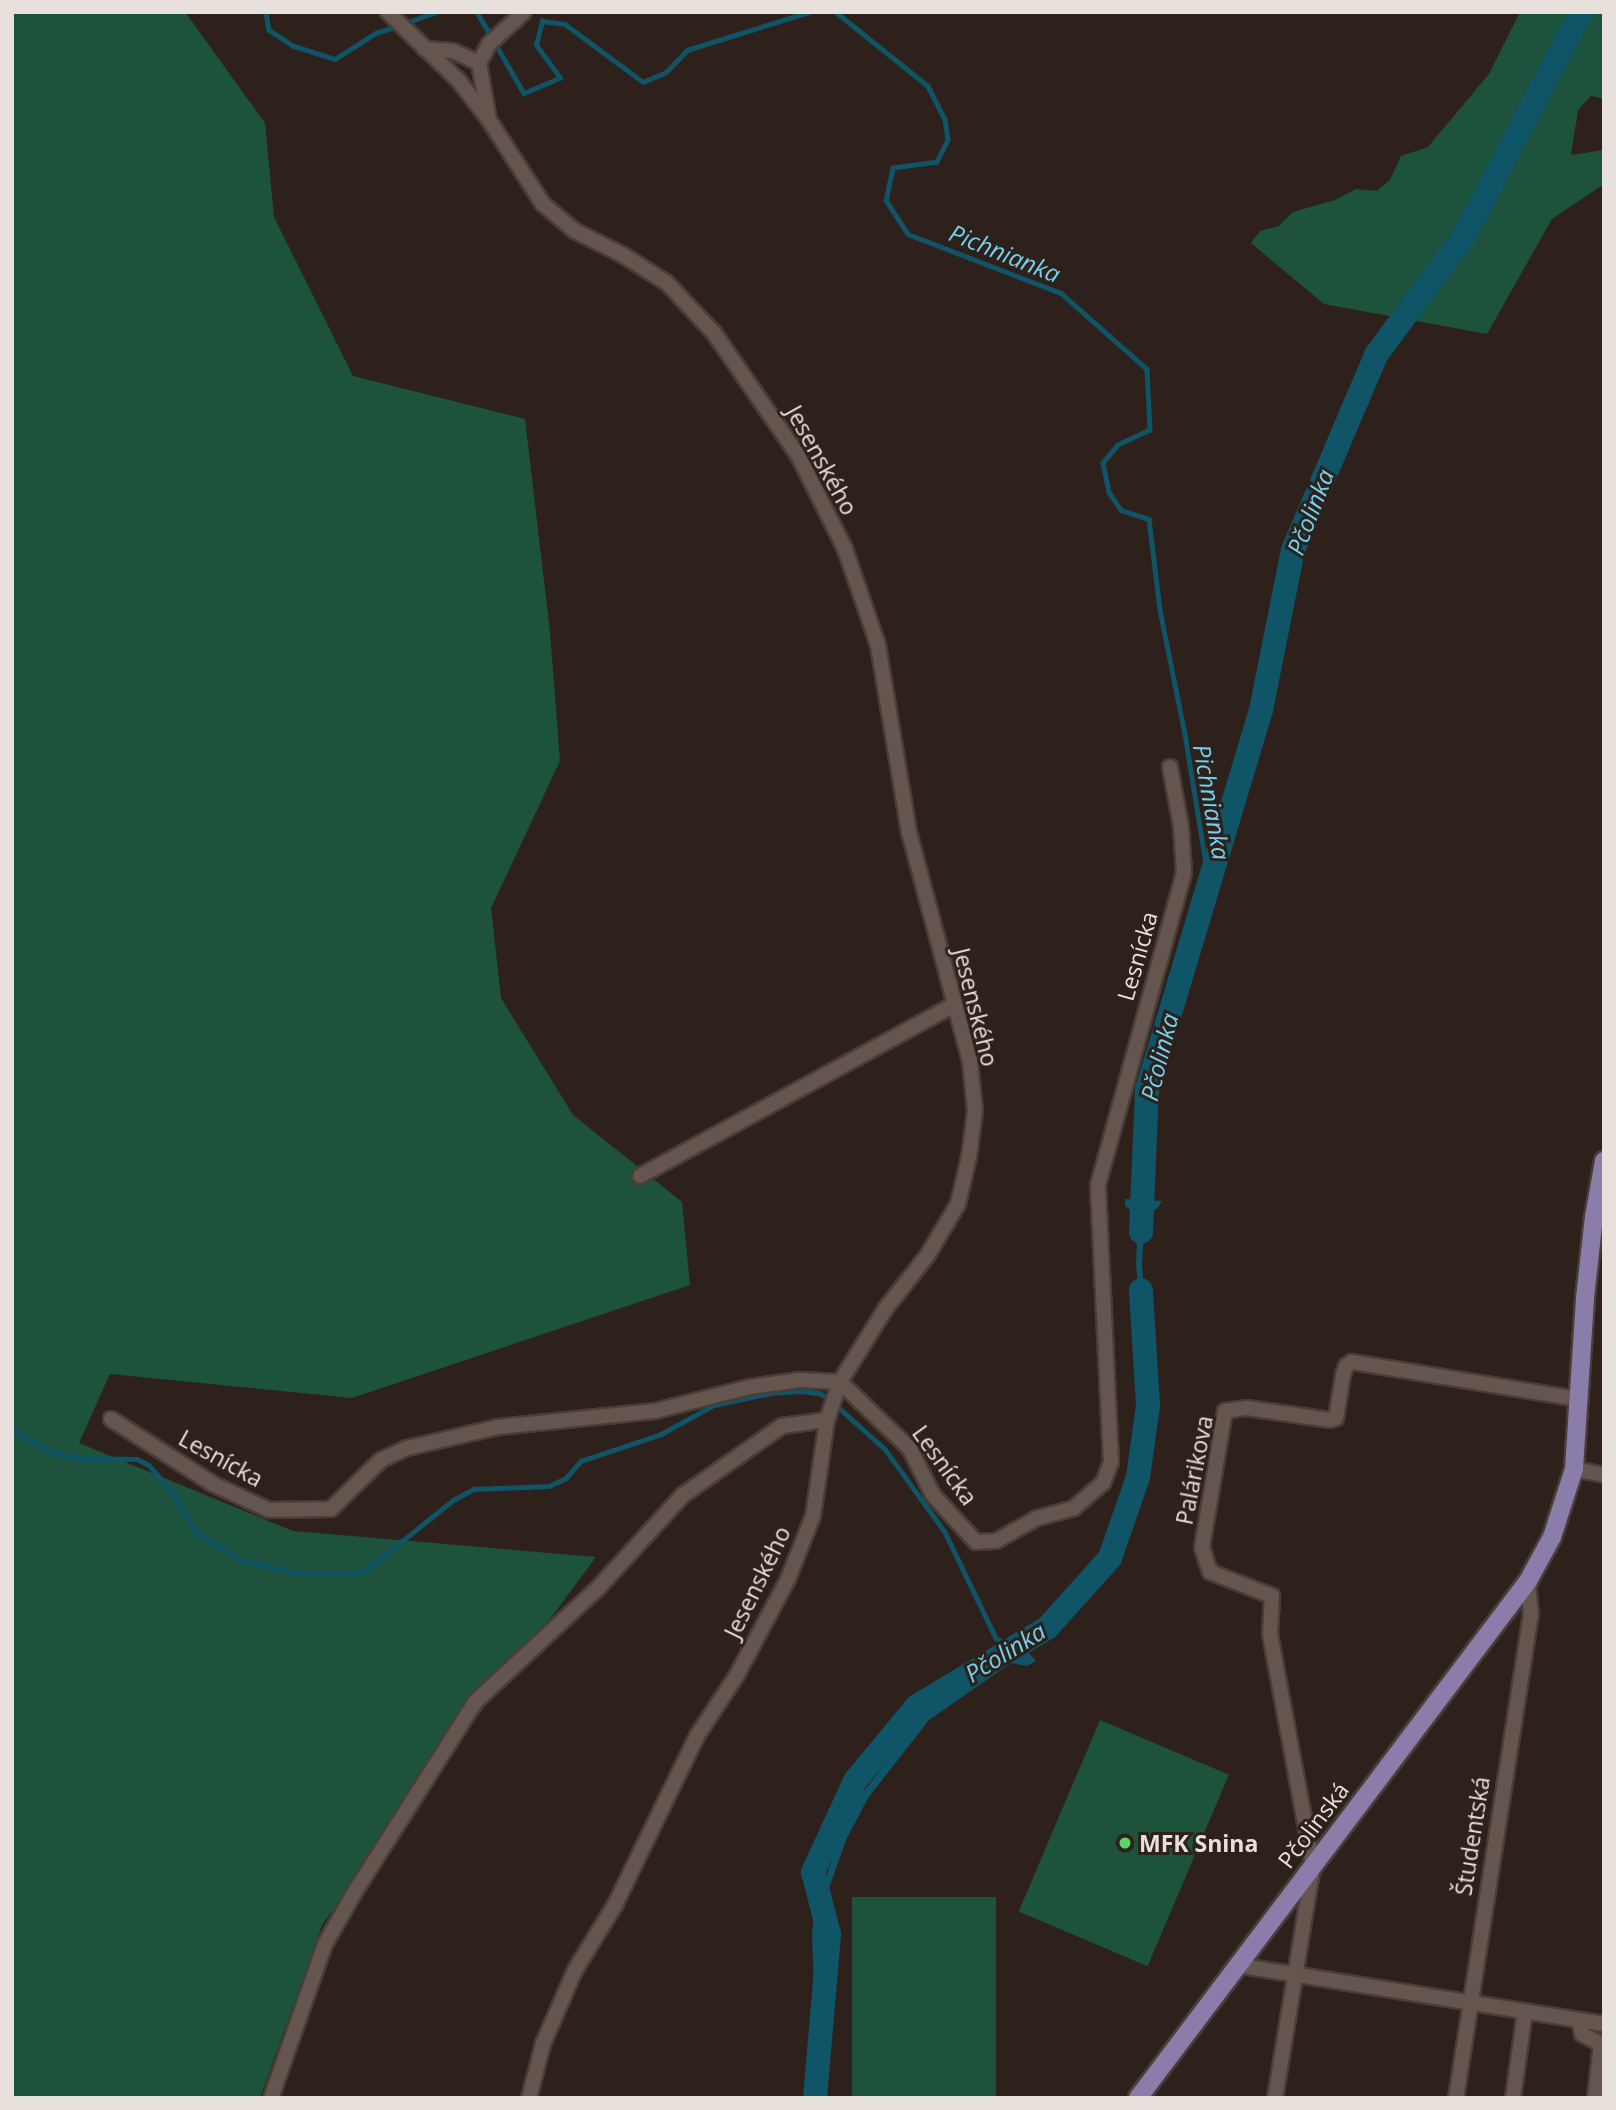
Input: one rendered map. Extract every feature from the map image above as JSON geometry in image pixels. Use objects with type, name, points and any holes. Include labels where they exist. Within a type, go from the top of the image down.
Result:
[{"type":"main road","name":"Pčolinská","points":[[1138,2098],[1528,1581],[1552,1536],[1574,1469],[1586,1284],[1604,1161]]},
{"type":"street","name":"Jesenského","points":[[388,12],[459,81],[489,120],[543,204],[575,231],[623,255],[667,283],[714,333],[798,455],[845,549],[871,619],[892,720],[909,832],[970,1061],[975,1111],[969,1157],[958,1205],[927,1256],[886,1308],[840,1382],[828,1420],[813,1516],[788,1579],[737,1675],[697,1736],[615,1905],[575,1970],[543,2044],[529,2098]]},
{"type":"street","points":[[489,120],[479,63],[489,44],[524,12]]},
{"type":"street","points":[[425,49],[453,51],[479,63]]},
{"type":"street","name":"Lesnícka","points":[[111,1419],[213,1484],[268,1510],[331,1509],[381,1460],[420,1445],[498,1427],[655,1411],[750,1387],[800,1380],[840,1382],[910,1449],[933,1495],[976,1542],[996,1541],[1037,1518],[1074,1508],[1103,1483],[1111,1462],[1098,1185],[1184,873],[1181,826],[1170,767]]},
{"type":"street","points":[[640,1176],[953,1005]]},
{"type":"street","name":"Palárikova","points":[[1275,2098],[1313,1866],[1270,1634],[1272,1597],[1210,1572],[1202,1547],[1225,1411],[1247,1408],[1330,1420],[1336,1418],[1343,1375],[1346,1366],[1352,1362],[1578,1399]]},
{"type":"street","points":[[271,2098],[325,1944],[354,1893],[475,1702],[599,1587],[684,1495],[782,1426],[828,1420]]},
{"type":"street","points":[[1574,1469],[1604,1475]]},
{"type":"street","name":"Študentská","points":[[1456,2098],[1531,1616],[1528,1581]]},
{"type":"street","points":[[1236,1965],[1293,1977],[1604,2024]]},
{"type":"street","points":[[1513,2098],[1525,2012]]},
{"type":"street","points":[[1579,2020],[1582,2034],[1601,2044],[1595,2098]]},
{"type":"green space","points":[[12,12],[185,12],[265,123],[274,217],[353,376],[525,419],[550,632],[560,761],[491,908],[501,998],[573,1115],[682,1202],[690,1285],[352,1398],[110,1374],[79,1443],[293,1531],[596,1557],[322,1925],[260,2098],[12,2098]]},
{"type":"green space","points":[[1520,12],[1604,12],[1604,99],[1591,96],[1578,110],[1571,155],[1604,150],[1604,184],[1552,219],[1487,334],[1324,304],[1251,243],[1260,231],[1279,226],[1293,212],[1335,200],[1356,189],[1377,191],[1390,180],[1401,156],[1428,147],[1489,74]]},
{"type":"green space","name":"MFK Snina","points":[[1100,1720],[1229,1775],[1148,1966],[1019,1911]]},
{"type":"green space","points":[[852,1897],[996,1897],[996,2098],[852,2098]]},
{"type":"water","points":[[1125,1199],[1162,1201],[1157,1209],[1145,1213],[1142,1264],[1154,1399],[1148,1471],[1136,1515],[1122,1551],[1103,1580],[1028,1652],[1036,1661],[1027,1666],[1011,1663],[929,1720],[868,1798],[847,1838],[821,1910],[818,1933],[823,2076],[822,2098],[815,2098],[817,2076],[812,1933],[815,1909],[840,1836],[861,1795],[923,1714],[1010,1655],[1012,1634],[1019,1641],[1099,1578],[1118,1549],[1131,1514],[1143,1471],[1149,1400],[1136,1264],[1138,1216],[1125,1206]]},
{"type":"waterway","name":"Pichnianka","points":[[266,12],[269,30],[294,46],[335,59],[376,33],[397,26]]},
{"type":"waterway","name":"Pichnianka","points":[[405,23],[437,12]]},
{"type":"waterway","name":"Pichnianka","points":[[477,12],[524,93],[560,78],[536,45],[542,21],[565,24],[643,82],[666,72],[687,50],[809,12]]},
{"type":"waterway","name":"Pichnianka","points":[[836,12],[928,86],[945,119],[948,140],[937,162],[893,168],[886,200],[908,234],[1061,293],[1147,369],[1150,430],[1118,445],[1103,463],[1109,492],[1121,510],[1149,519],[1160,610],[1185,734],[1209,883]]},
{"type":"waterway","name":"Pčolinka","points":[[1141,1232],[1147,1090],[1261,710],[1293,550],[1376,355],[1464,236],[1581,12]]},
{"type":"waterway","name":"Pčolinka","points":[[815,2098],[829,1934],[813,1872],[855,1781],[917,1706],[1047,1628],[1110,1558],[1138,1477],[1148,1406],[1141,1290]]},
{"type":"waterway","points":[[12,1430],[50,1451],[75,1458],[137,1459],[149,1465],[173,1493],[197,1533],[243,1561],[298,1573],[355,1573],[366,1570],[453,1500],[474,1489],[549,1486],[566,1478],[581,1461],[661,1434],[714,1405],[771,1393],[800,1391],[820,1393],[830,1400]]},
{"type":"waterway","points":[[837,1406],[885,1449],[945,1532],[996,1638],[1017,1649]]},
{"type":"place","name":"MFK Snina","points":[[1125,1843]]}]
